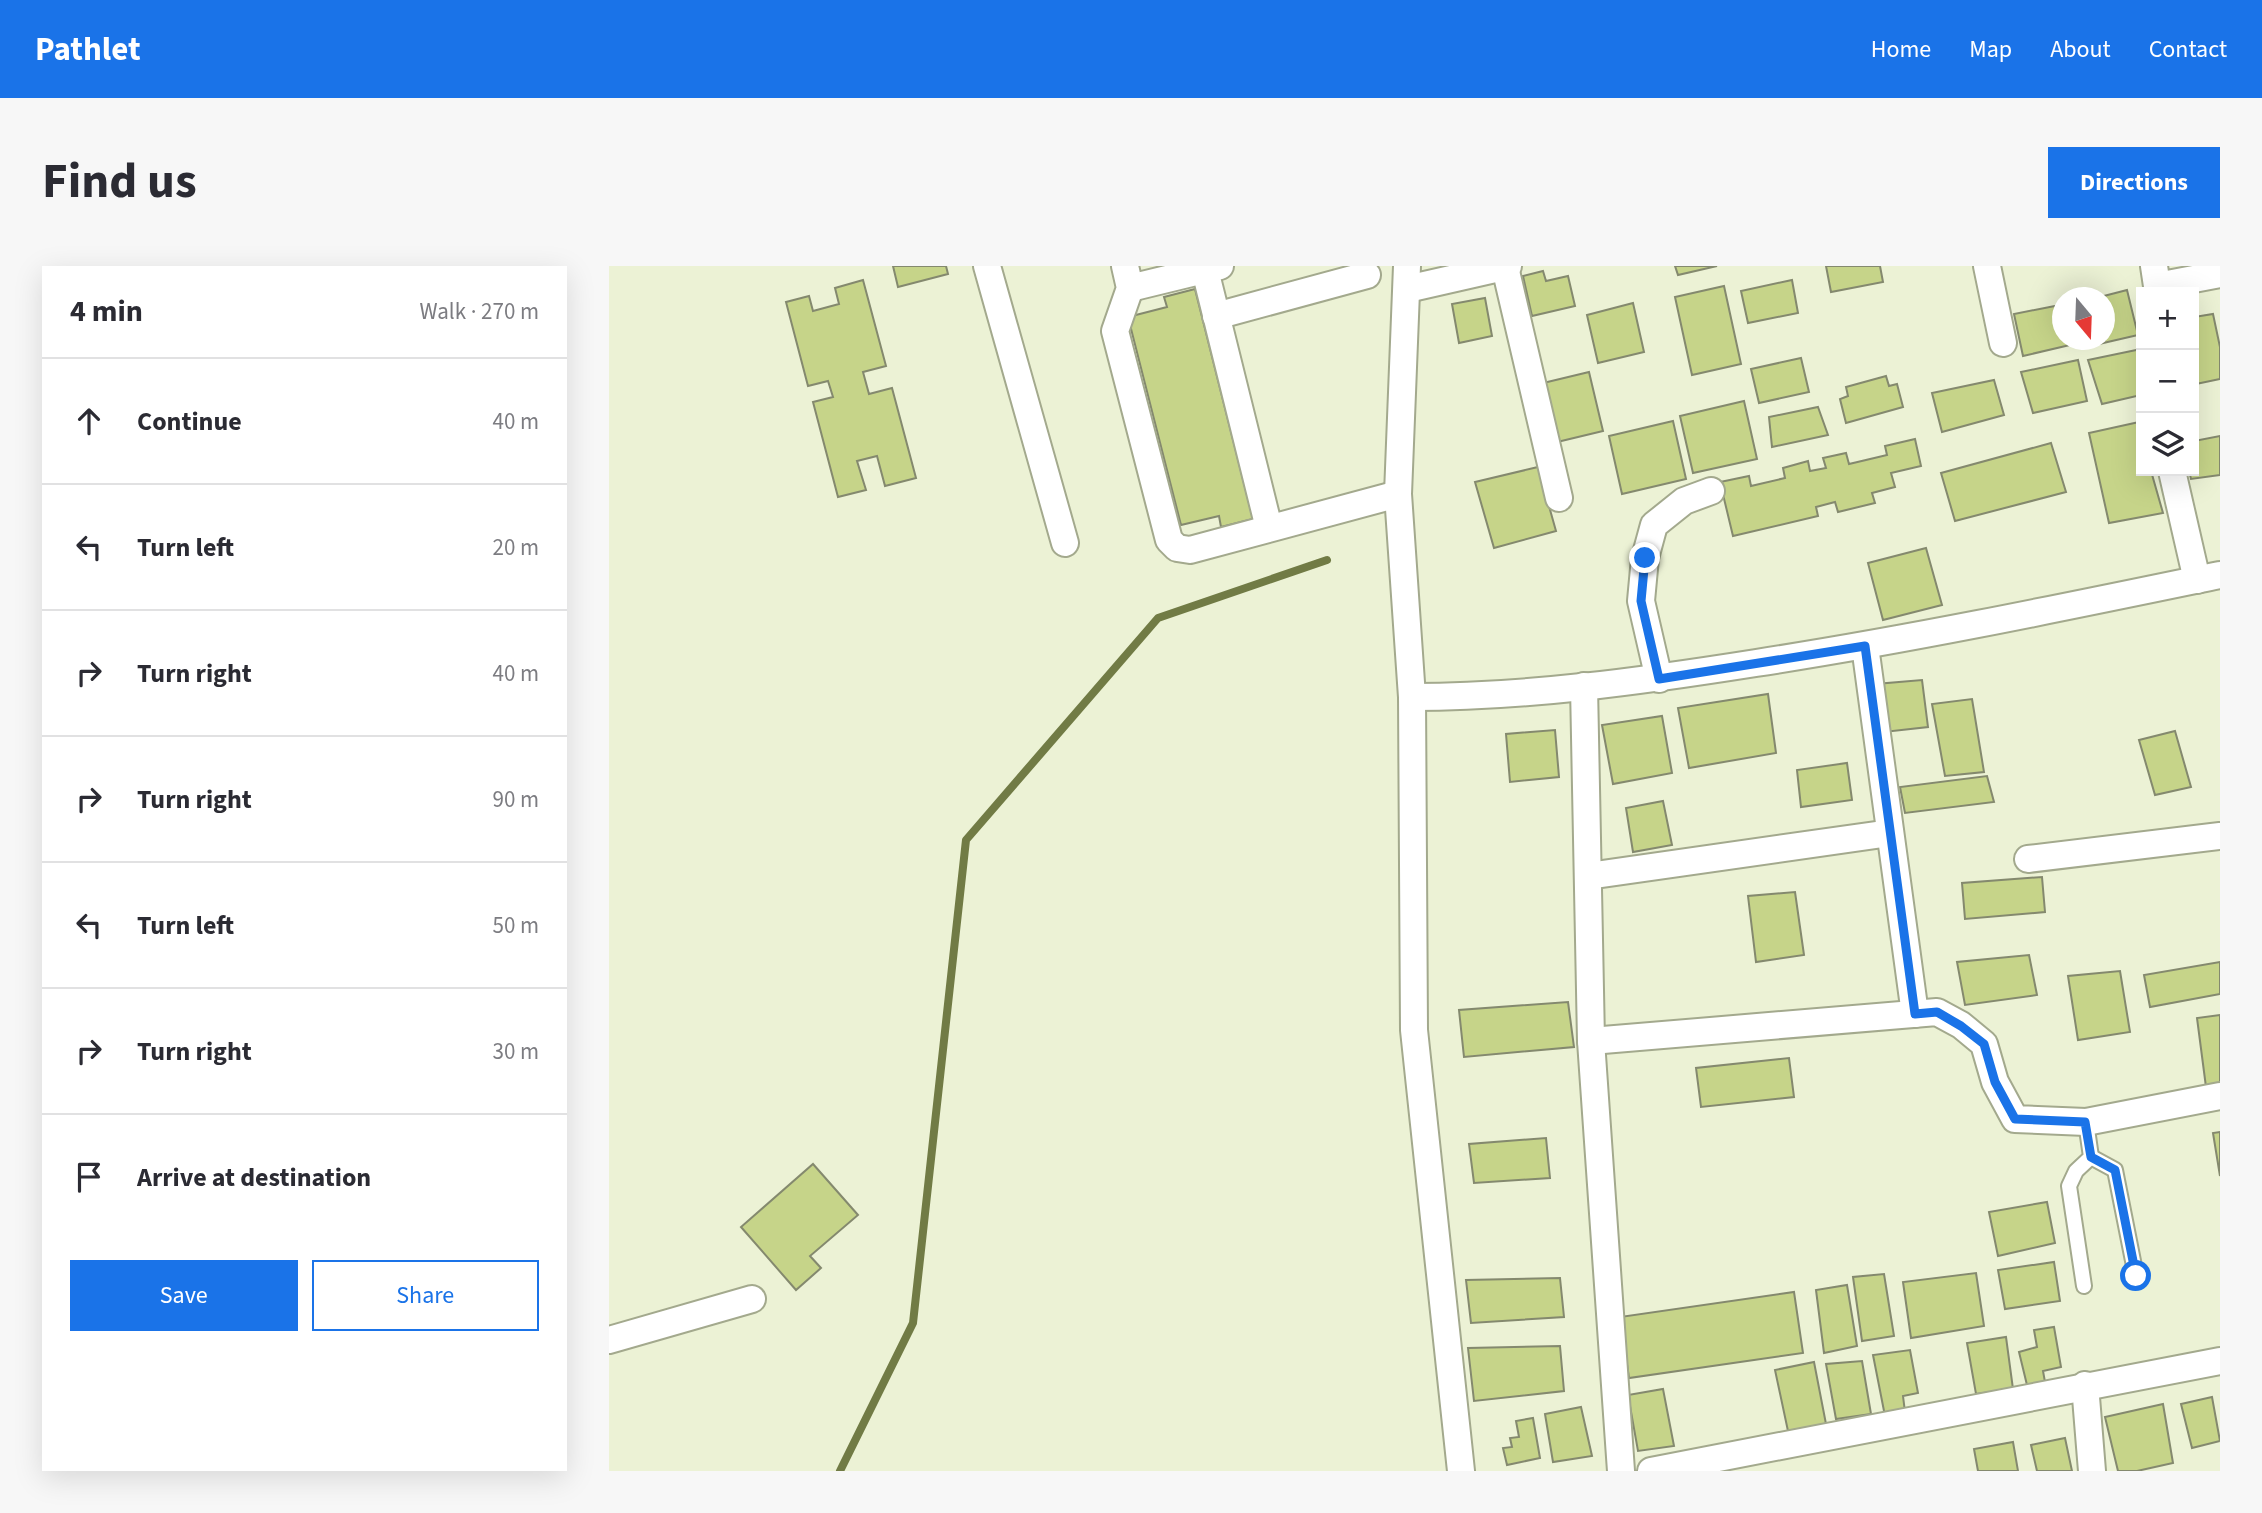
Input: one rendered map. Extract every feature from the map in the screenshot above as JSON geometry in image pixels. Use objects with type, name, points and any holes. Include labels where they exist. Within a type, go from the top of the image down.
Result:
[{"type":"street","points":[[987,266],[1065,543]]},
{"type":"street","points":[[1461,1471],[1414,1030],[1412,698],[1398,494],[1407,278],[1506,266],[1559,498]]},
{"type":"street","points":[[1986,266],[2003,343]]},
{"type":"street","points":[[1269,528],[1216,316],[1213,268],[1127,277],[1115,331],[1169,540],[1177,548],[1190,550],[1398,494]]},
{"type":"street","points":[[2156,282],[2220,274]]},
{"type":"street","points":[[1216,316],[1367,275]]},
{"type":"street","points":[[1412,698],[1472,697],[1659,679],[1865,646],[2209,577],[2174,476]]},
{"type":"street","points":[[1659,679],[1641,601],[1645,558],[1654,525],[1684,501],[1711,491]]},
{"type":"street","points":[[1865,646],[1915,1014]]},
{"type":"street","points":[[1584,686],[1591,1041],[1621,1471]]},
{"type":"street","points":[[1588,876],[1890,833]]},
{"type":"street","points":[[2028,859],[2220,836]]},
{"type":"street","points":[[1591,1041],[1937,1012],[1984,1044],[1995,1082],[2015,1119],[2085,1122],[2220,1096]]},
{"type":"street","points":[[609,1340],[752,1299]]},
{"type":"street","points":[[1651,1471],[2220,1361]]},
{"type":"street","points":[[2085,1385],[2092,1471]]},
{"type":"lane","points":[[2085,1122],[2091,1157]]},
{"type":"lane","points":[[2091,1157],[2115,1170],[2136,1276]]},
{"type":"lane","points":[[2084,1286],[2069,1186],[2076,1171],[2091,1157]]},
{"type":"building","points":[[893,266],[946,266],[948,274],[898,287]]},
{"type":"building","points":[[1675,266],[1717,266],[1678,275]]},
{"type":"building","points":[[1826,266],[1880,266],[1883,282],[1831,292]]},
{"type":"building","points":[[1543,271],[1546,281],[1568,276],[1575,306],[1532,316],[1523,276]]},
{"type":"building","points":[[863,280],[886,366],[863,372],[869,394],[892,388],[916,478],[885,486],[877,456],[857,461],[866,490],[838,497],[813,402],[833,397],[828,381],[808,386],[786,302],[809,296],[813,311],[839,304],[835,288]]},
{"type":"building","points":[[1792,280],[1798,313],[1748,323],[1741,291]]},
{"type":"building","points":[[1724,286],[1741,364],[1692,375],[1675,297]]},
{"type":"building","points":[[1195,289],[1253,519],[1221,527],[1219,516],[1181,525],[1128,317],[1167,307],[1164,297]]},
{"type":"building","points":[[2127,290],[2136,335],[2115,340],[2115,293]]},
{"type":"building","points":[[1485,298],[1492,336],[1459,343],[1452,304]]},
{"type":"building","points":[[1633,303],[1644,352],[1598,363],[1587,315]]},
{"type":"building","points":[[2052,307],[2052,349],[2023,356],[2014,314]]},
{"type":"building","points":[[2213,314],[2220,347],[2220,379],[2199,383],[2199,350],[2199,316]]},
{"type":"building","points":[[2136,350],[2136,396],[2102,404],[2088,360]]},
{"type":"building","points":[[1801,358],[1809,392],[1759,403],[1751,369]]},
{"type":"building","points":[[2078,360],[2087,401],[2033,413],[2021,372]]},
{"type":"building","points":[[1589,372],[1603,431],[1553,443],[1539,384]]},
{"type":"building","points":[[1886,376],[1889,386],[1897,384],[1903,407],[1846,423],[1840,399],[1848,396],[1846,387]]},
{"type":"building","points":[[1994,380],[2004,415],[1942,432],[1932,393]]},
{"type":"building","points":[[1744,401],[1757,459],[1693,473],[1680,416]]},
{"type":"building","points":[[1818,407],[1828,435],[1772,447],[1769,417]]},
{"type":"building","points":[[1673,421],[1686,479],[1622,494],[1609,436]]},
{"type":"building","points":[[2136,423],[2136,476],[2152,476],[2163,513],[2109,523],[2089,433]]},
{"type":"building","points":[[2220,436],[2220,475],[2191,479],[2190,476],[2199,476],[2199,440]]},
{"type":"building","points":[[1915,439],[1921,466],[1891,473],[1895,487],[1872,493],[1875,503],[1838,512],[1835,502],[1816,507],[1818,516],[1733,536],[1720,482],[1749,476],[1751,486],[1785,478],[1783,468],[1808,461],[1810,471],[1826,468],[1823,458],[1846,453],[1849,464],[1887,455],[1885,446]]},
{"type":"building","points":[[2051,443],[2066,492],[1955,521],[1941,473]]},
{"type":"building","points":[[1538,467],[1556,531],[1494,548],[1475,482]]},
{"type":"building","points":[[1926,548],[1942,605],[1883,620],[1868,563]]},
{"type":"building","points":[[1922,680],[1928,727],[1884,732],[1876,684]]},
{"type":"building","points":[[1768,694],[1776,753],[1689,768],[1678,708]]},
{"type":"building","points":[[1972,699],[1984,772],[1945,776],[1932,704]]},
{"type":"building","points":[[1662,716],[1672,773],[1613,784],[1602,725]]},
{"type":"building","points":[[1555,730],[1559,777],[1510,782],[1506,734]]},
{"type":"building","points":[[2175,731],[2191,787],[2155,795],[2139,740]]},
{"type":"building","points":[[1847,763],[1852,800],[1801,807],[1797,770]]},
{"type":"building","points":[[1987,776],[1994,802],[1905,813],[1900,787]]},
{"type":"building","points":[[1663,801],[1672,845],[1633,852],[1626,808]]},
{"type":"building","points":[[2042,877],[2045,912],[1965,919],[1962,883]]},
{"type":"building","points":[[1795,892],[1804,955],[1756,962],[1748,896]]},
{"type":"building","points":[[2029,955],[2037,995],[1965,1005],[1957,962]]},
{"type":"building","points":[[2220,962],[2220,994],[2150,1007],[2144,975]]},
{"type":"building","points":[[2120,971],[2130,1032],[2078,1040],[2068,976]]},
{"type":"building","points":[[1568,1002],[1574,1047],[1464,1057],[1459,1010]]},
{"type":"building","points":[[2220,1015],[2220,1085],[2206,1087],[2197,1018]]},
{"type":"building","points":[[1789,1058],[1794,1097],[1701,1107],[1696,1068]]},
{"type":"building","points":[[2220,1132],[2220,1176],[2213,1133]]},
{"type":"building","points":[[1546,1138],[1550,1178],[1474,1183],[1469,1144]]},
{"type":"building","points":[[813,1164],[858,1215],[810,1256],[821,1268],[796,1290],[741,1227]]},
{"type":"building","points":[[2047,1202],[2055,1243],[1998,1256],[1989,1212]]},
{"type":"building","points":[[2054,1262],[2060,1301],[2005,1309],[1998,1270]]},
{"type":"building","points":[[1976,1273],[1984,1326],[1911,1338],[1903,1282]]},
{"type":"building","points":[[1884,1274],[1894,1336],[1862,1341],[1853,1277]]},
{"type":"building","points":[[1560,1278],[1564,1317],[1471,1323],[1466,1280]]},
{"type":"building","points":[[1847,1285],[1857,1346],[1824,1353],[1816,1290]]},
{"type":"building","points":[[1794,1292],[1803,1353],[1629,1378],[1620,1317]]},
{"type":"building","points":[[2054,1327],[2061,1367],[2043,1371],[2045,1382],[2027,1385],[2019,1352],[2037,1347],[2034,1330]]},
{"type":"building","points":[[2006,1337],[2013,1389],[1976,1394],[1967,1343]]},
{"type":"building","points":[[1560,1346],[1564,1391],[1474,1401],[1468,1348]]},
{"type":"building","points":[[1910,1350],[1918,1393],[1903,1396],[1905,1412],[1885,1416],[1873,1355]]},
{"type":"building","points":[[1862,1361],[1871,1414],[1836,1419],[1826,1364]]},
{"type":"building","points":[[1814,1362],[1826,1424],[1788,1431],[1775,1370]]},
{"type":"building","points":[[1663,1389],[1674,1446],[1638,1451],[1628,1395]]},
{"type":"building","points":[[2212,1397],[2220,1441],[2192,1448],[2181,1404]]},
{"type":"building","points":[[2163,1404],[2173,1463],[2137,1471],[2118,1471],[2105,1417]]},
{"type":"building","points":[[1581,1407],[1592,1456],[1553,1462],[1545,1414]]},
{"type":"building","points":[[1533,1418],[1540,1458],[1507,1465],[1503,1448],[1512,1447],[1510,1438],[1519,1437],[1516,1421]]},
{"type":"building","points":[[2065,1438],[2072,1471],[2037,1471],[2031,1445]]},
{"type":"building","points":[[2013,1442],[2018,1471],[1978,1471],[1974,1449]]},
{"type":"waterway","points":[[840,1471],[913,1323],[966,840],[1158,618],[1327,560]]},
{"type":"route","points":[[1645,558],[1641,601],[1659,679],[1865,646],[1915,1014],[1937,1012],[1984,1044],[1995,1082],[2015,1119],[2085,1122],[2091,1157],[2115,1170],[2136,1276]]}]
